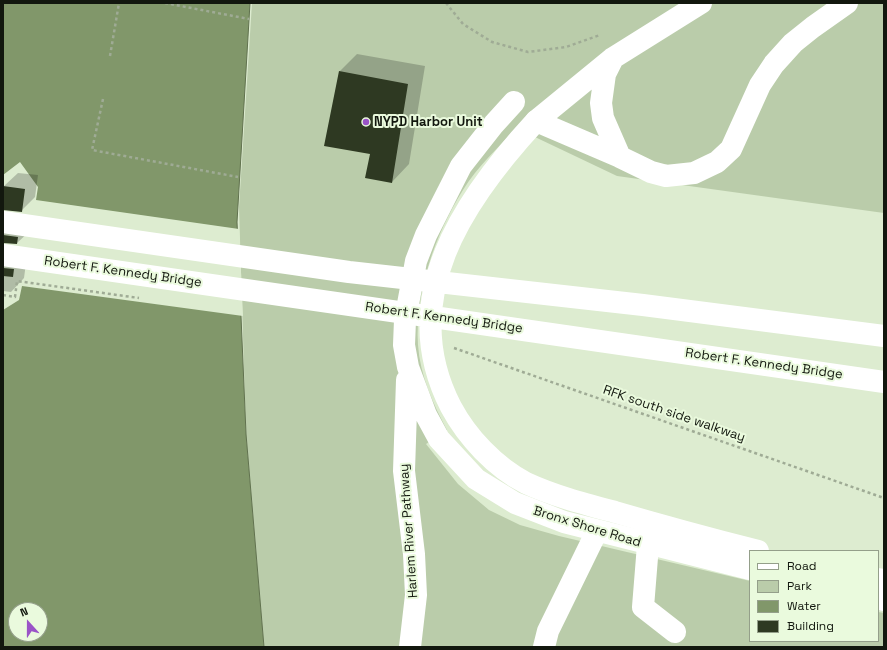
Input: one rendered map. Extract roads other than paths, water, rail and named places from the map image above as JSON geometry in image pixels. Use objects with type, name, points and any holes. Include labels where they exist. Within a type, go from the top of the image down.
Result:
[{"type":"main road","points":[[701,3],[613,58],[536,122],[504,156],[485,182],[456,232],[440,266],[432,294],[430,336],[437,372],[445,396],[458,419],[478,444],[507,471],[525,482],[580,502],[754,550]]},
{"type":"main road","points":[[536,122],[620,157],[651,172],[666,176],[694,173],[717,162],[731,149],[760,85],[774,64],[793,43],[847,3]]},
{"type":"main road","points":[[613,58],[605,74],[601,103],[603,118],[620,157]]},
{"type":"main road","name":"Bronx Shore Road","points":[[514,102],[494,124],[461,166],[426,235],[416,261],[405,320],[404,345],[408,367],[424,410],[439,439],[476,479],[515,504],[564,522],[648,545],[749,569]]},
{"type":"main road","points":[[3,222],[349,272],[651,306],[879,334]]},
{"type":"main road","name":"Robert F. Kennedy Bridge","points":[[3,255],[884,382]]},
{"type":"main road","name":"Harlem River Pathway","points":[[408,367],[404,471],[414,554],[416,595],[410,647]]},
{"type":"main road","points":[[544,647],[548,631],[597,531]]},
{"type":"main road","points":[[648,545],[643,607],[674,632]]},
{"type":"water","points":[[3,3],[250,3],[237,222],[246,434],[264,647],[3,647]]},
{"type":"place","name":"NYPD Harbor Unit","points":[[366,122]]}]
